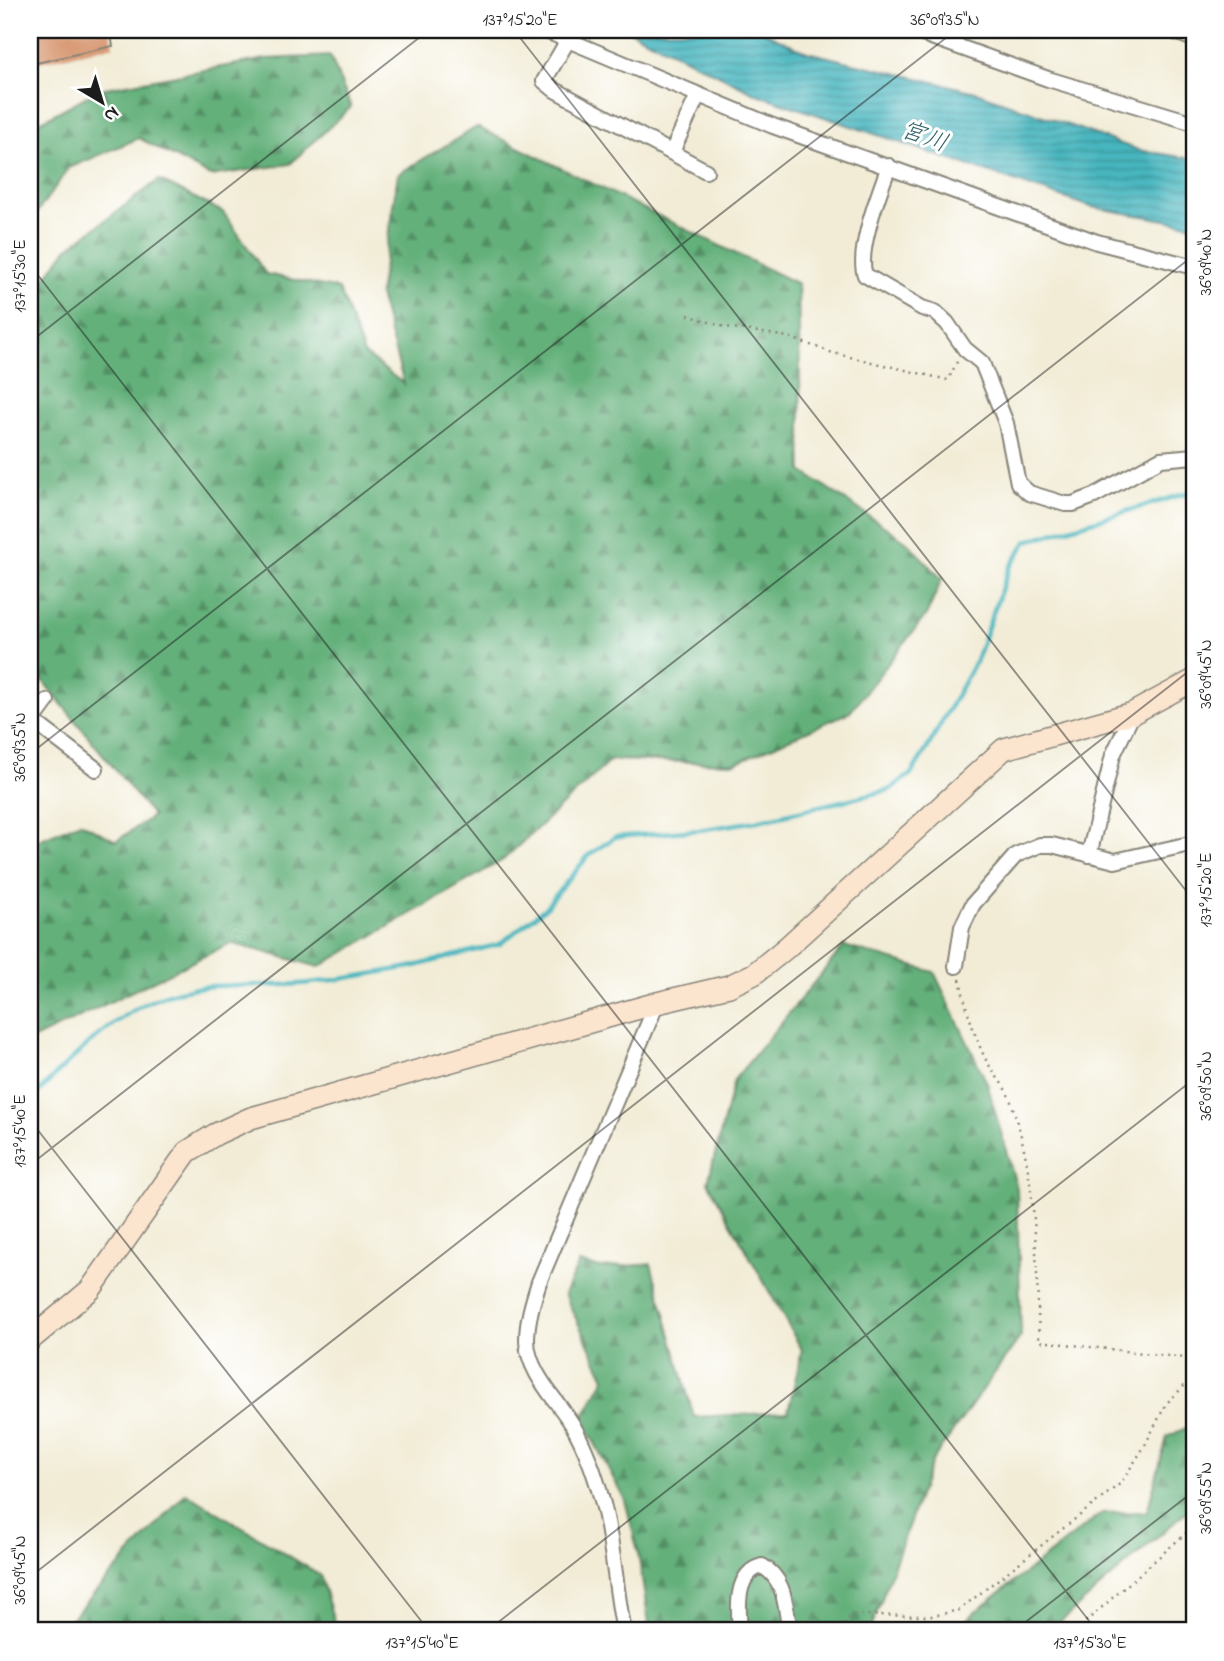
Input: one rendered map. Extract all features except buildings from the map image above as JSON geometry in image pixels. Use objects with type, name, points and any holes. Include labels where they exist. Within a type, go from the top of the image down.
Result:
[{"type":"street","points":[[544,30],[773,126],[1085,238],[1194,267]]},
{"type":"street","points":[[912,30],[1048,79],[1194,123]]},
{"type":"street","points":[[1170,30],[1194,39]]},
{"type":"street","points":[[568,40],[544,81],[555,90],[706,171]]},
{"type":"street","points":[[672,152],[698,95]]},
{"type":"street","points":[[889,166],[872,219],[863,262],[864,275],[922,308],[935,312],[965,349],[985,368],[998,410],[1006,423],[1018,483],[1029,493],[1073,504],[1094,496],[1161,459],[1194,456]]},
{"type":"street","points":[[30,1340],[90,1290],[178,1162],[193,1148],[216,1134],[251,1118],[657,1003],[729,986],[754,974],[786,948],[1004,748],[1133,713],[1194,680]]},
{"type":"street","points":[[47,701],[30,724],[41,727],[96,769]]},
{"type":"street","points":[[1089,855],[1114,755],[1133,713]]},
{"type":"street","points":[[956,966],[962,927],[973,904],[1016,855],[1040,845],[1115,861],[1194,843]]},
{"type":"street","points":[[624,1631],[608,1526],[588,1458],[573,1426],[547,1388],[530,1356],[527,1341],[529,1316],[539,1282],[657,1003]]},
{"type":"street","points":[[740,1631],[743,1578],[753,1569],[762,1566],[774,1572],[780,1582],[790,1631]]},
{"type":"path","points":[[688,315],[721,326],[788,337],[833,353],[948,380],[958,361],[957,336]]},
{"type":"path","points":[[956,966],[984,1056],[1005,1086],[1012,1103],[1030,1174],[1036,1216],[1040,1341],[1194,1359]]},
{"type":"path","points":[[841,1631],[847,1619],[854,1615],[933,1616],[959,1610],[1121,1483],[1132,1469],[1166,1404],[1194,1376]]},
{"type":"path","points":[[1075,1631],[1194,1526]]},
{"type":"path","points":[[998,1631],[1008,1624],[1028,1622],[1051,1631]]},
{"type":"green space","points":[[330,56],[351,107],[290,164],[210,176],[139,138],[69,168],[30,222],[30,127],[100,89],[265,59]]},
{"type":"green space","points":[[477,127],[798,284],[802,471],[906,541],[942,579],[927,614],[850,712],[735,763],[611,760],[503,860],[319,967],[231,943],[30,1041],[30,844],[80,822],[116,841],[153,816],[34,670],[30,670],[30,298],[67,249],[159,180],[223,212],[266,274],[339,289],[364,354],[404,384],[379,295],[398,174]]},
{"type":"green space","points":[[844,946],[934,972],[987,1083],[1017,1189],[1021,1336],[932,1461],[870,1631],[650,1631],[638,1552],[625,1500],[582,1419],[605,1378],[564,1294],[579,1263],[601,1268],[651,1264],[694,1417],[788,1412],[802,1350],[708,1182],[734,1080]]},
{"type":"green space","points":[[1194,1424],[1194,1505],[1050,1631],[957,1631],[970,1616],[1102,1513],[1147,1512],[1167,1437]]},
{"type":"green space","points":[[186,1493],[320,1575],[337,1631],[68,1631],[69,1621]]},
{"type":"water","name":"宮川","points":[[628,30],[760,30],[807,52],[976,92],[1138,150],[1194,159],[1194,225],[1091,207],[759,95]]},
{"type":"waterway","points":[[30,1101],[106,1029],[158,998],[210,986],[300,984],[342,979],[411,967],[500,944],[545,908],[589,855],[615,837],[699,830],[757,821],[889,790],[911,774],[928,747],[976,660],[1009,568],[1027,541],[1194,491]]}]
